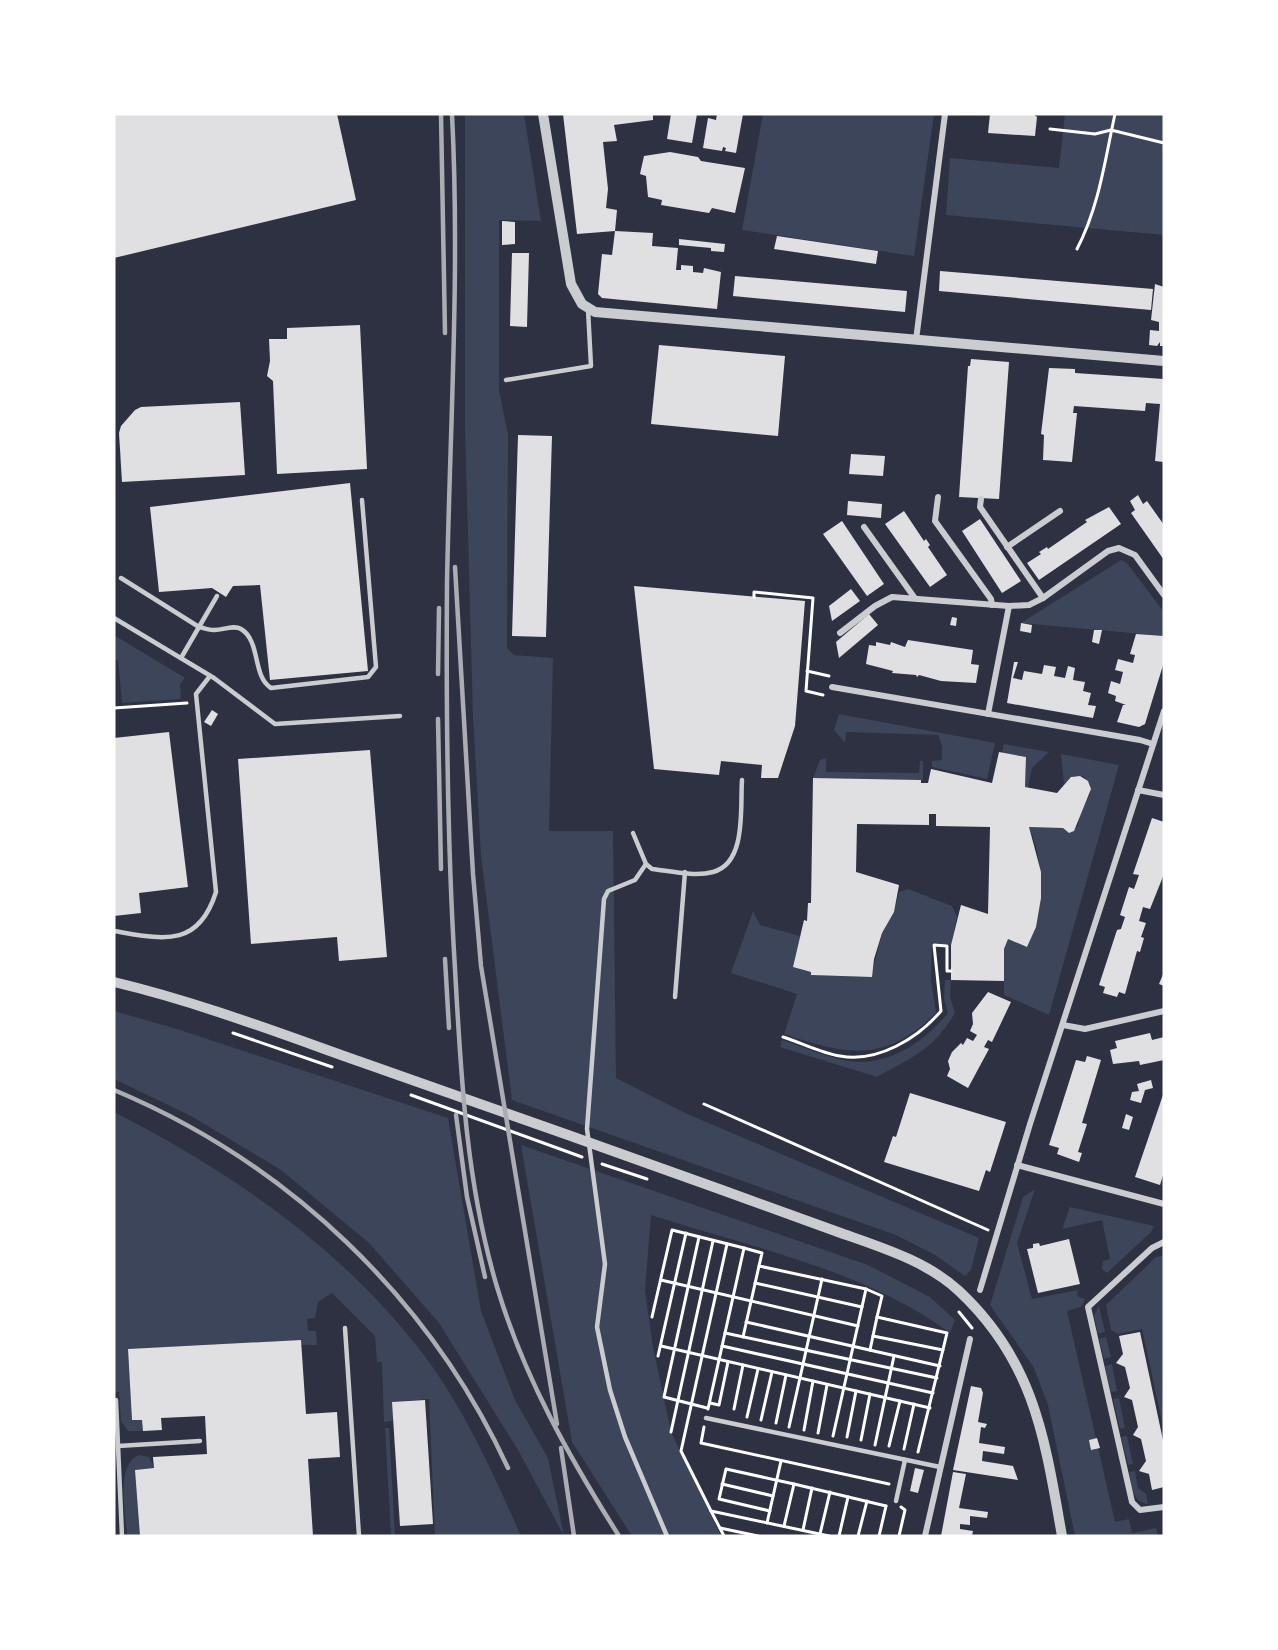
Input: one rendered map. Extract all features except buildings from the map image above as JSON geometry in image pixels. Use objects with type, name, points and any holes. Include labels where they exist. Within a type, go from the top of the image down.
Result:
[{"type":"street","points":[[543,114],[571,284],[577,299],[588,309],[601,314],[1164,360]]},
{"type":"street","points":[[916,340],[945,114]]},
{"type":"street","points":[[938,497],[935,521],[991,599],[992,604]]},
{"type":"street","points":[[981,499],[980,507],[1043,598]]},
{"type":"street","points":[[1008,547],[1060,511]]},
{"type":"street","points":[[864,527],[914,597]]},
{"type":"street","points":[[840,633],[886,598],[914,597],[1009,606],[1029,605],[1043,598],[1108,551],[1119,548],[1136,555],[1164,595]]},
{"type":"street","points":[[988,714],[1009,606]]},
{"type":"street","points":[[832,687],[1153,744]]},
{"type":"street","points":[[980,1290],[1017,1165],[1164,711]]},
{"type":"street","points":[[1138,790],[1164,795]]},
{"type":"street","points":[[114,982],[186,1001],[657,1166],[885,1249],[946,1280],[961,1292],[1011,1354],[1036,1409],[1062,1536]]},
{"type":"street","points":[[1064,1025],[1085,1029],[1164,1011]]},
{"type":"street","points":[[1017,1165],[1164,1204]]},
{"type":"street","points":[[1164,1242],[1152,1248],[1088,1307],[1132,1502],[1140,1510],[1164,1507]]},
{"type":"street","points":[[925,1536],[970,1339]]},
{"type":"lane","points":[[506,380],[591,366],[588,309]]},
{"type":"lane","points":[[121,578],[199,627],[213,630],[235,627],[243,630],[250,641],[261,675],[271,688],[316,685],[368,677],[373,674],[376,667],[362,500]]},
{"type":"lane","points":[[181,658],[217,596]]},
{"type":"lane","points":[[114,618],[210,676],[275,724],[400,716]]},
{"type":"lane","points":[[114,931],[160,939],[185,935],[201,923],[210,909],[216,892],[196,694],[210,676]]},
{"type":"lane","points":[[633,833],[646,864],[652,869],[712,872],[730,860],[737,848],[741,780]]},
{"type":"lane","points":[[646,864],[635,880],[608,891],[604,900],[587,1129],[605,1264],[597,1327],[602,1355],[625,1437],[667,1536]]},
{"type":"lane","points":[[675,997],[686,872]]},
{"type":"lane","points":[[345,1328],[358,1536]]},
{"type":"lane","points":[[116,1400],[122,1536]]},
{"type":"lane","points":[[706,1418],[940,1467]]},
{"type":"lane","points":[[118,1446],[200,1441]]},
{"type":"lane","points":[[896,1501],[904,1459]]},
{"type":"path","points":[[1077,249],[1088,228],[1099,189],[1115,114]]},
{"type":"path","points":[[1050,129],[1095,134],[1112,130],[1164,143]]},
{"type":"path","points":[[754,597],[754,592],[813,598],[806,691],[827,696]]},
{"type":"path","points":[[114,708],[197,702]]},
{"type":"path","points":[[783,1037],[842,1057],[879,1053],[913,1038],[941,1011],[934,945],[947,946],[947,971],[951,971]]},
{"type":"path","points":[[230,1031],[320,1065]]},
{"type":"path","points":[[417,1099],[589,1159]]},
{"type":"path","points":[[704,1104],[996,1234]]},
{"type":"path","points":[[599,1163],[651,1180]]},
{"type":"path","points":[[652,1317],[672,1230],[686,1233],[762,1253],[743,1337]]},
{"type":"path","points":[[658,1356],[686,1233]]},
{"type":"path","points":[[699,1237],[664,1397],[708,1408]]},
{"type":"path","points":[[671,1432],[713,1240]]},
{"type":"path","points":[[724,1536],[681,1451],[727,1244]]},
{"type":"path","points":[[744,1248],[701,1443],[900,1487]]},
{"type":"path","points":[[760,1264],[867,1289],[882,1296],[870,1350]]},
{"type":"path","points":[[788,1435],[822,1279]]},
{"type":"path","points":[[660,1280],[858,1326]]},
{"type":"path","points":[[755,1283],[862,1307]]},
{"type":"path","points":[[831,1444],[867,1289]]},
{"type":"path","points":[[957,1311],[977,1333]]},
{"type":"path","points":[[877,1317],[947,1333],[916,1462]]},
{"type":"path","points":[[746,1322],[940,1366]]},
{"type":"path","points":[[725,1333],[937,1378]]},
{"type":"path","points":[[873,1336],[943,1350]]},
{"type":"path","points":[[661,1346],[930,1408]]},
{"type":"path","points":[[722,1346],[933,1393]]},
{"type":"path","points":[[873,1453],[894,1356]]},
{"type":"path","points":[[710,1402],[719,1405],[728,1362]]},
{"type":"path","points":[[734,1409],[743,1365]]},
{"type":"path","points":[[745,1426],[758,1369]]},
{"type":"path","points":[[759,1429],[772,1372]]},
{"type":"path","points":[[774,1432],[786,1375]]},
{"type":"path","points":[[802,1438],[813,1381]]},
{"type":"path","points":[[816,1441],[827,1384]]},
{"type":"path","points":[[845,1447],[856,1391]]},
{"type":"path","points":[[859,1450],[870,1394]]},
{"type":"path","points":[[887,1456],[900,1401]]},
{"type":"path","points":[[904,1459],[914,1404]]},
{"type":"path","points":[[767,1523],[781,1461]]},
{"type":"path","points":[[770,1511],[719,1499],[726,1469],[886,1506],[896,1501],[905,1510],[899,1536]]},
{"type":"path","points":[[722,1484],[773,1496]]},
{"type":"path","points":[[784,1526],[794,1484]]},
{"type":"path","points":[[806,1536],[812,1488]]},
{"type":"path","points":[[820,1534],[831,1492]]},
{"type":"path","points":[[839,1536],[848,1497]]},
{"type":"path","points":[[858,1536],[867,1501]]},
{"type":"path","points":[[879,1536],[886,1506]]},
{"type":"path","points":[[711,1511],[830,1536]]},
{"type":"path","points":[[720,1528],[758,1536]]},
{"type":"shaded area","points":[[465,114],[524,114],[541,221],[499,220],[499,390],[508,435],[507,648],[514,655],[553,658],[549,831],[613,831],[616,1078],[685,1113],[979,1238],[971,1270],[965,1276],[935,1255],[896,1235],[512,1100],[481,856],[473,717],[465,426]]},
{"type":"shaded area","points":[[763,114],[934,114],[914,256],[742,230]]},
{"type":"shaded area","points":[[1065,114],[1164,114],[1164,235],[946,215],[950,158],[1059,168]]},
{"type":"shaded area","points":[[1121,560],[1126,562],[1164,612],[1164,636],[1021,623]]},
{"type":"shaded area","points":[[114,635],[185,678],[180,684],[181,699],[122,703],[118,660],[114,660]]},
{"type":"shaded area","points":[[839,714],[995,743],[987,779],[932,767],[932,761],[942,760],[942,746],[938,735],[846,732],[845,743],[834,730]]},
{"type":"shaded area","points":[[1004,744],[1049,752],[1032,768],[1028,788],[1025,787],[1026,757],[1002,753]]},
{"type":"shaded area","points":[[1061,754],[1119,765],[1049,1015],[1004,995],[1004,949],[1008,939],[1027,947],[1037,917],[1041,887],[1040,872],[1029,827],[1063,828],[1069,833],[1078,826],[1080,813],[1090,794],[1090,784],[1083,776],[1073,776],[1064,784]]},
{"type":"shaded area","points":[[826,758],[826,772],[919,773],[920,761],[923,761],[923,780],[813,778],[820,760]]},
{"type":"shaded area","points":[[908,889],[952,906],[957,917],[951,945],[932,943],[931,979],[936,1013],[899,1041],[882,1048],[846,1050],[827,1047],[784,1034],[797,994],[731,973],[753,911],[760,925],[800,936],[793,967],[811,972],[811,975],[871,977],[882,933],[894,912],[899,892]]},
{"type":"shaded area","points":[[945,980],[951,980],[950,997],[955,1013],[947,1026],[930,1044],[912,1058],[877,1077],[780,1047],[782,1040],[848,1061],[863,1062],[891,1056],[928,1034],[948,1013],[944,999]]},
{"type":"shaded area","points":[[114,1011],[177,1029],[448,1118],[481,1311],[515,1400],[548,1458],[564,1536],[518,1450],[439,1323],[369,1243],[281,1170],[191,1116],[114,1079]]},
{"type":"shaded area","points":[[114,1112],[195,1157],[273,1208],[309,1237],[377,1300],[426,1358],[458,1406],[485,1457],[521,1536],[435,1536],[429,1399],[392,1402],[393,1421],[384,1422],[382,1362],[377,1362],[375,1336],[332,1293],[318,1302],[315,1318],[307,1319],[308,1331],[316,1331],[317,1345],[301,1345],[301,1340],[128,1349],[132,1420],[142,1420],[143,1431],[128,1431],[121,1421],[119,1392],[114,1392]]},
{"type":"shaded area","points":[[521,1145],[868,1265],[930,1297],[955,1320],[950,1333],[881,1292],[844,1276],[806,1262],[651,1215],[645,1291],[653,1347],[671,1432],[721,1536],[632,1536],[572,1442]]},
{"type":"shaded area","points":[[1035,1189],[1017,1243],[1032,1299],[1078,1290],[1077,1296],[1085,1299],[1081,1307],[1067,1311],[1115,1522],[1129,1519],[1132,1533],[1156,1528],[1158,1536],[1075,1536],[1048,1405],[1034,1368],[990,1305],[1023,1197]]},
{"type":"shaded area","points":[[1070,1207],[1154,1226],[1151,1232],[1107,1273],[1102,1269],[1103,1261],[1110,1259],[1102,1220],[1062,1229]]},
{"type":"shaded area","points":[[1156,1257],[1164,1257],[1164,1431],[1142,1329],[1118,1334],[1111,1330],[1106,1305]]},
{"type":"shaded area","points":[[1099,1306],[1105,1332],[1098,1334],[1094,1316]]},
{"type":"shaded area","points":[[1106,1337],[1111,1357],[1104,1359],[1099,1339]]},
{"type":"shaded area","points":[[1112,1364],[1117,1391],[1111,1392],[1105,1366]]},
{"type":"shaded area","points":[[1119,1398],[1125,1428],[1120,1429],[1113,1399]]},
{"type":"shaded area","points":[[385,1428],[389,1428],[395,1536],[391,1536]]},
{"type":"shaded area","points":[[1127,1436],[1133,1464],[1128,1465],[1121,1437]]},
{"type":"shaded area","points":[[139,1455],[149,1457],[154,1468],[135,1470],[140,1536],[127,1536],[124,1479],[132,1460]]},
{"type":"shaded area","points":[[1135,1471],[1138,1488],[1146,1494],[1148,1504],[1139,1500],[1133,1492],[1129,1472]]},
{"type":"railway","points":[[441,114],[445,333]]},
{"type":"railway","points":[[452,114],[455,290],[447,582],[448,776],[452,921],[467,1129],[478,1208],[487,1248],[497,1287],[520,1353],[549,1416],[619,1536]]},
{"type":"railway","points":[[455,567],[473,874],[481,966],[557,1424]]},
{"type":"railway","points":[[438,674],[439,608]]},
{"type":"railway","points":[[438,719],[441,869]]},
{"type":"railway","points":[[445,959],[449,1028]]},
{"type":"railway","points":[[114,1090],[178,1120],[238,1156],[294,1197],[347,1242],[394,1292],[438,1347],[476,1406],[508,1468]]},
{"type":"railway","points":[[456,1115],[467,1197],[485,1277]]},
{"type":"railway","points":[[561,1448],[574,1536]]}]
